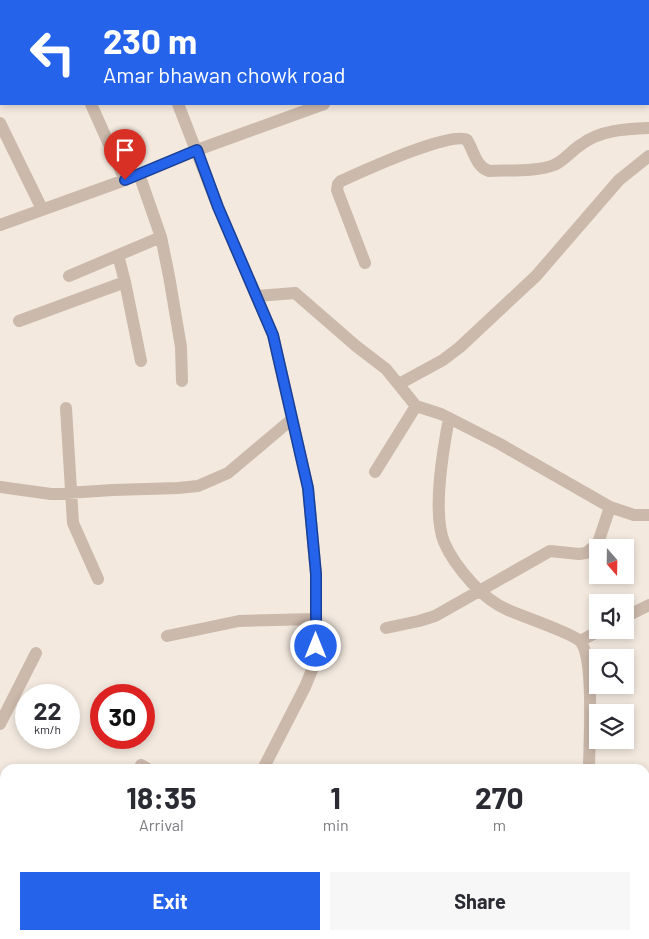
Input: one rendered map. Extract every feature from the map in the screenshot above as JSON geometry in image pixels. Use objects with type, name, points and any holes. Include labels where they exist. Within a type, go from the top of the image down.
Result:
[{"type":"street","points":[[240,0],[248,0]]},
{"type":"street","points":[[91,105],[125,180]]},
{"type":"street","points":[[178,105],[218,207],[273,335],[308,488],[316,574],[316,646],[312,670],[265,764]]},
{"type":"street","points":[[0,225],[125,180],[197,150],[321,105]]},
{"type":"street","points":[[0,123],[42,209]]},
{"type":"street","points":[[365,263],[337,190],[338,184],[341,181],[420,148],[457,138],[467,140],[480,167],[484,170],[524,170],[556,164],[580,145],[594,137],[621,130],[649,128]]},
{"type":"street","points":[[399,384],[443,360],[460,347],[536,276],[619,180],[649,156]]},
{"type":"street","points":[[139,174],[161,237],[181,347],[182,381]]},
{"type":"street","points":[[69,276],[161,237]]},
{"type":"street","points":[[118,255],[141,361]]},
{"type":"street","points":[[19,321],[125,282]]},
{"type":"street","points":[[257,296],[295,293],[356,346],[386,369],[416,406],[449,418],[500,444],[610,507],[634,515],[649,515]]},
{"type":"street","points":[[375,472],[416,406]]},
{"type":"street","points":[[66,408],[73,524],[98,580]]},
{"type":"street","points":[[449,418],[443,452],[439,509],[444,541],[464,574],[480,592],[500,607],[568,634],[580,641],[586,656],[589,674],[589,764]]},
{"type":"street","points":[[0,487],[50,494],[198,486],[228,473],[292,419]]},
{"type":"street","points":[[386,628],[435,616],[550,551],[586,553],[598,543],[610,507]]},
{"type":"street","points":[[634,612],[649,605]]},
{"type":"street","points":[[167,636],[239,620],[316,619]]},
{"type":"street","points":[[580,641],[589,636]]},
{"type":"street","points":[[0,724],[36,653]]},
{"type":"route","points":[[125,180],[197,150],[218,207],[273,335],[308,488],[316,574],[316,646]]}]
